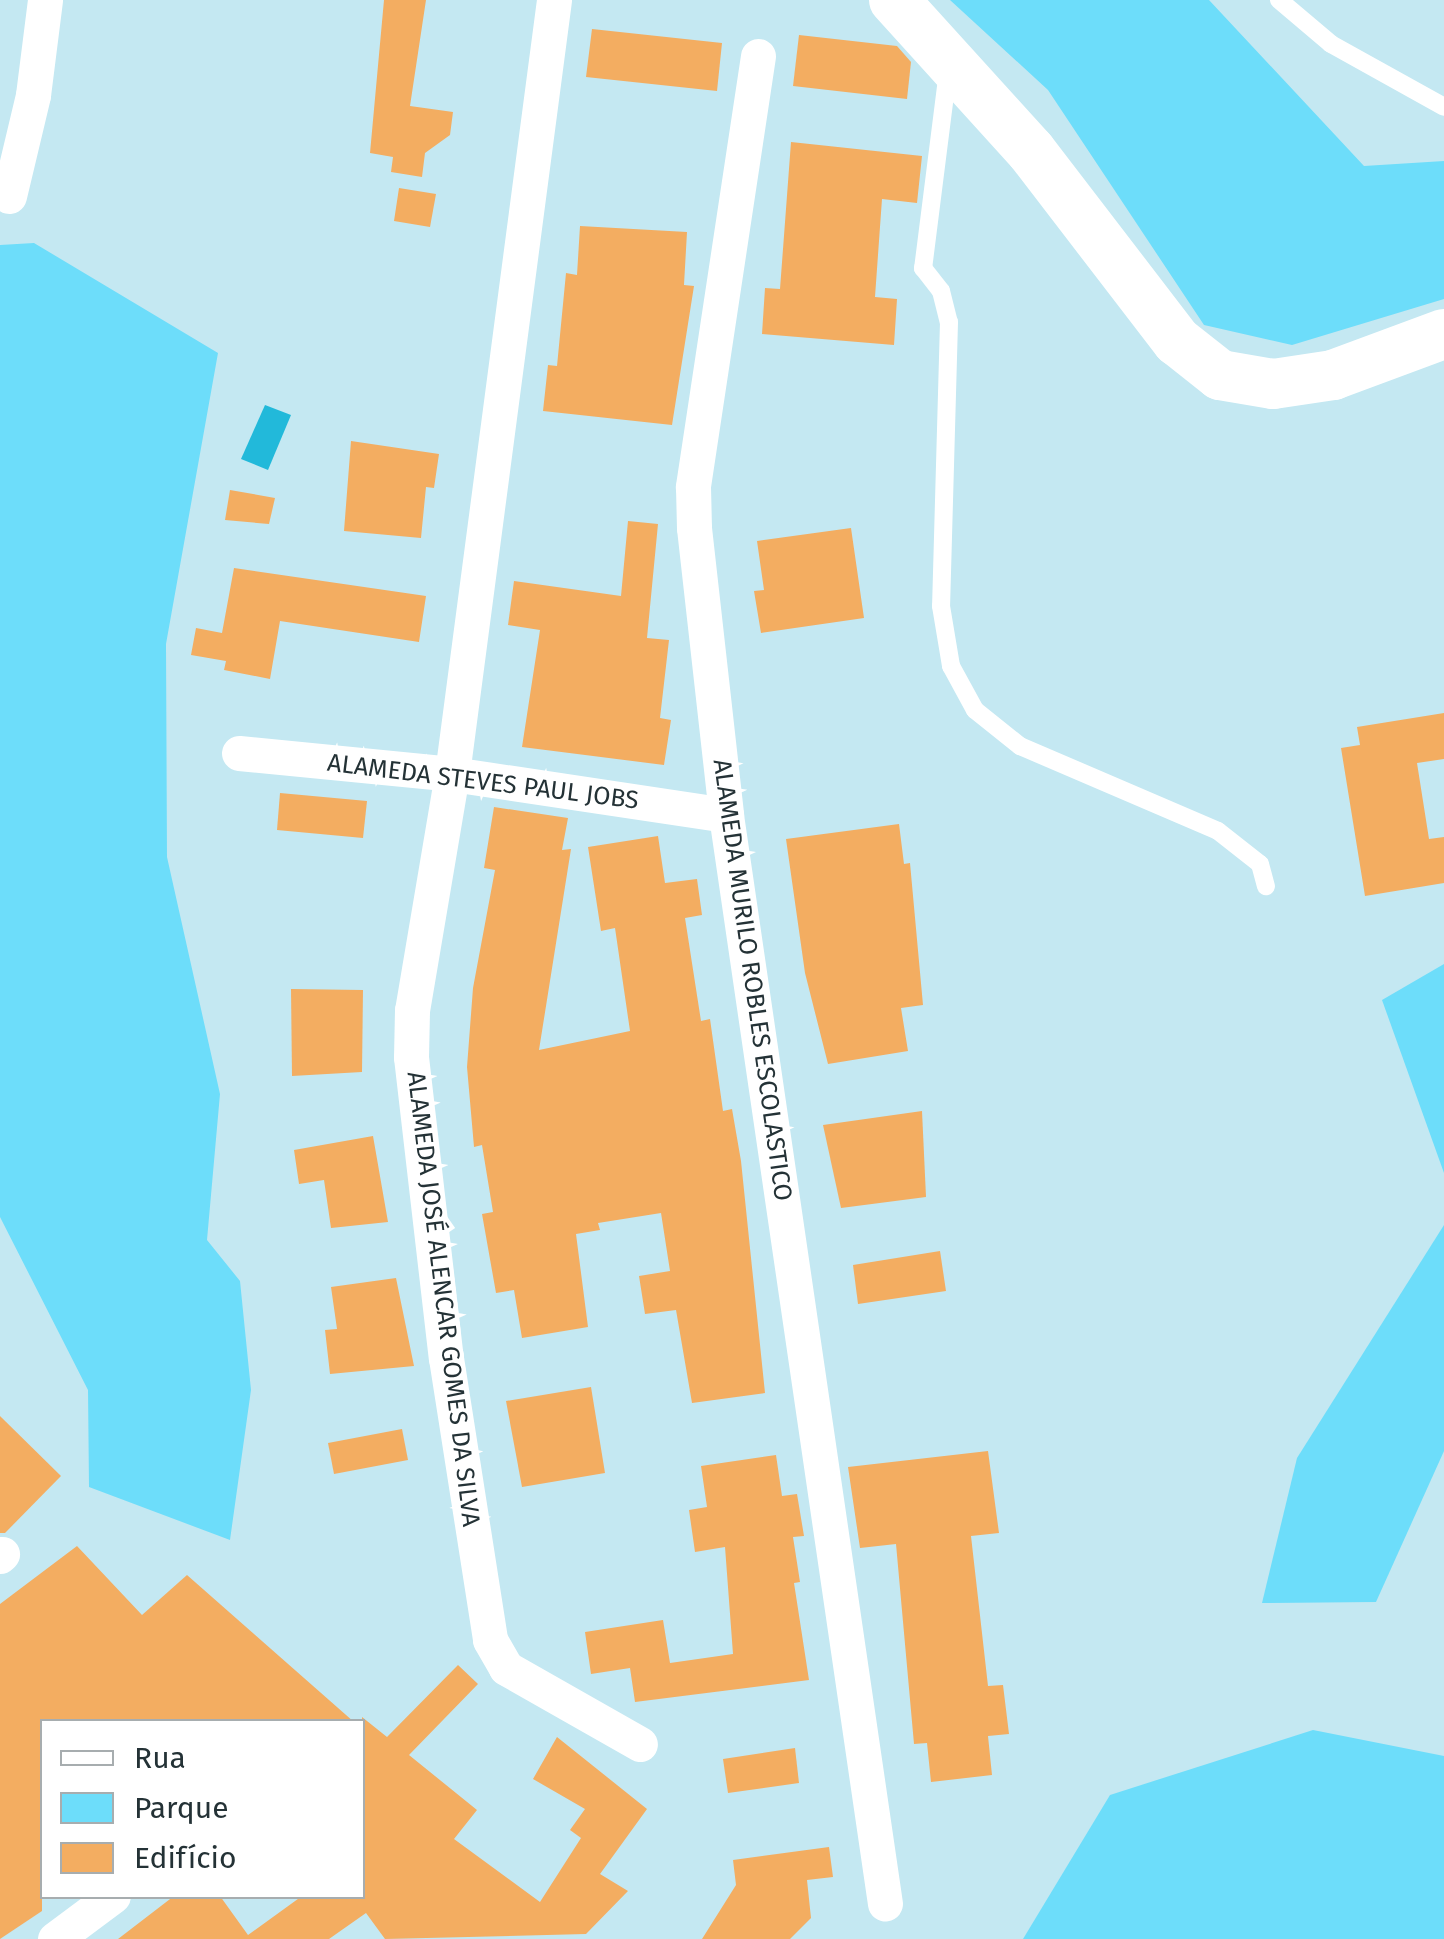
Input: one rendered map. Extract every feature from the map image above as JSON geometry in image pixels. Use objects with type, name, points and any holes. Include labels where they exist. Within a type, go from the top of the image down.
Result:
[{"type":"street","points":[[9,196],[33,95],[45,0]]},
{"type":"street","points":[[452,774],[554,0]]},
{"type":"street","points":[[894,0],[1031,151],[1177,342],[1220,375],[1273,384],[1333,375],[1444,334]]},
{"type":"street","name":"ALAMEDA MURILO ROBLES ESCOLASTICO","points":[[758,56],[693,486],[726,815],[885,1903]]},
{"type":"street","name":"ALAMEDA STEVES PAUL JOBS","points":[[239,754],[452,774],[726,815]]},
{"type":"street","name":"ALAMEDA JOSÉ ALENCAR GOMES DA SILVA","points":[[452,774],[412,1010],[411,1057],[446,1358],[490,1640],[506,1668],[640,1744]]},
{"type":"street","points":[[55,1939],[109,1899]]},
{"type":"lane","points":[[1279,0],[1331,44],[1444,107]]},
{"type":"lane","points":[[949,60],[923,268],[941,291],[949,322],[940,606],[951,666],[975,710],[1020,746],[1218,830],[1260,864],[1266,886]]},
{"type":"green space","points":[[950,0],[1209,0],[1364,166],[1444,161],[1444,299],[1292,345],[1204,325],[1048,90]]},
{"type":"green space","points":[[34,243],[218,353],[166,644],[167,857],[220,1094],[207,1240],[240,1281],[251,1390],[230,1540],[89,1487],[88,1390],[0,1217],[0,245]]},
{"type":"green space","points":[[1444,964],[1444,1173],[1382,1000]]},
{"type":"green space","points":[[1444,1225],[1444,1451],[1376,1602],[1262,1603],[1297,1458]]},
{"type":"green space","points":[[1313,1730],[1444,1756],[1444,1939],[1023,1939],[1110,1795]]},
{"type":"shaded area","points":[[265,405],[291,415],[268,470],[241,459]]},
{"type":"building","points":[[384,0],[426,0],[410,106],[453,112],[450,135],[425,153],[422,177],[391,172],[393,157],[370,153]]},
{"type":"building","points":[[592,29],[722,43],[717,91],[586,77]]},
{"type":"building","points":[[799,35],[897,46],[911,62],[907,99],[793,86]]},
{"type":"building","points":[[791,142],[922,156],[917,203],[882,199],[875,297],[897,299],[894,345],[762,334],[765,288],[780,289]]},
{"type":"building","points":[[399,188],[436,194],[430,227],[394,221]]},
{"type":"building","points":[[580,226],[687,232],[684,285],[694,286],[672,425],[543,411],[548,365],[557,366],[566,273],[577,275]]},
{"type":"building","points":[[351,441],[439,454],[434,488],[426,487],[421,538],[344,531]]},
{"type":"building","points":[[230,490],[275,498],[269,524],[225,520]]},
{"type":"building","points":[[628,521],[658,524],[647,638],[669,640],[660,718],[671,720],[664,765],[522,747],[540,630],[508,625],[514,581],[621,596]]},
{"type":"building","points":[[851,528],[864,618],[761,633],[754,591],[764,590],[757,541]]},
{"type":"building","points":[[234,568],[426,596],[419,642],[280,621],[270,679],[224,670],[226,661],[191,655],[196,628],[222,633]]},
{"type":"building","points":[[1444,713],[1444,759],[1417,763],[1429,839],[1444,837],[1444,883],[1365,896],[1341,748],[1360,745],[1357,727]]},
{"type":"building","points":[[280,793],[367,801],[363,838],[277,830]]},
{"type":"building","points":[[494,807],[568,818],[562,850],[571,849],[539,1050],[630,1031],[615,928],[601,931],[588,847],[658,836],[665,883],[697,879],[702,915],[685,918],[701,1021],[710,1019],[723,1111],[732,1109],[741,1161],[765,1393],[692,1403],[676,1310],[645,1314],[639,1276],[670,1271],[661,1213],[598,1223],[600,1230],[576,1234],[588,1327],[522,1338],[514,1290],[496,1293],[482,1214],[493,1212],[482,1145],[474,1147],[467,1067],[473,988],[495,870],[484,868]]},
{"type":"building","points":[[899,824],[904,864],[910,863],[923,1005],[901,1008],[908,1051],[828,1064],[805,973],[786,839]]},
{"type":"building","points":[[291,989],[363,990],[362,1072],[292,1076]]},
{"type":"building","points":[[922,1111],[926,1197],[841,1208],[823,1125]]},
{"type":"building","points":[[373,1136],[388,1222],[331,1228],[324,1180],[299,1184],[294,1150]]},
{"type":"building","points":[[940,1251],[946,1291],[858,1304],[853,1265]]},
{"type":"building","points":[[396,1278],[414,1366],[330,1374],[325,1330],[337,1329],[331,1287]]},
{"type":"building","points":[[591,1387],[605,1473],[522,1487],[506,1401]]},
{"type":"building","points":[[0,1416],[61,1476],[5,1533],[0,1533]]},
{"type":"building","points":[[402,1429],[408,1460],[334,1474],[328,1443]]},
{"type":"building","points":[[988,1451],[999,1533],[971,1536],[988,1686],[1003,1685],[1009,1734],[988,1736],[992,1775],[931,1782],[927,1743],[914,1744],[896,1544],[860,1548],[848,1467]]},
{"type":"building","points":[[776,1455],[782,1496],[797,1494],[804,1536],[793,1537],[800,1582],[794,1583],[809,1680],[635,1702],[630,1668],[591,1674],[585,1632],[663,1620],[670,1663],[733,1654],[725,1547],[695,1552],[689,1510],[707,1507],[701,1466]]},
{"type":"building","points":[[77,1546],[142,1615],[187,1575],[351,1719],[40,1719],[42,1911],[0,1939],[0,1604]]},
{"type":"building","points":[[458,1665],[478,1684],[409,1755],[477,1810],[454,1839],[540,1902],[581,1838],[570,1830],[585,1809],[533,1779],[557,1737],[647,1809],[600,1874],[628,1891],[586,1934],[385,1939],[366,1913],[329,1939],[118,1939],[170,1899],[222,1899],[248,1935],[298,1899],[365,1899],[365,1719],[387,1737]]},
{"type":"building","points":[[795,1748],[799,1783],[728,1793],[723,1759]]},
{"type":"building","points":[[829,1847],[833,1877],[807,1880],[811,1918],[790,1939],[702,1939],[736,1885],[733,1860]]}]
